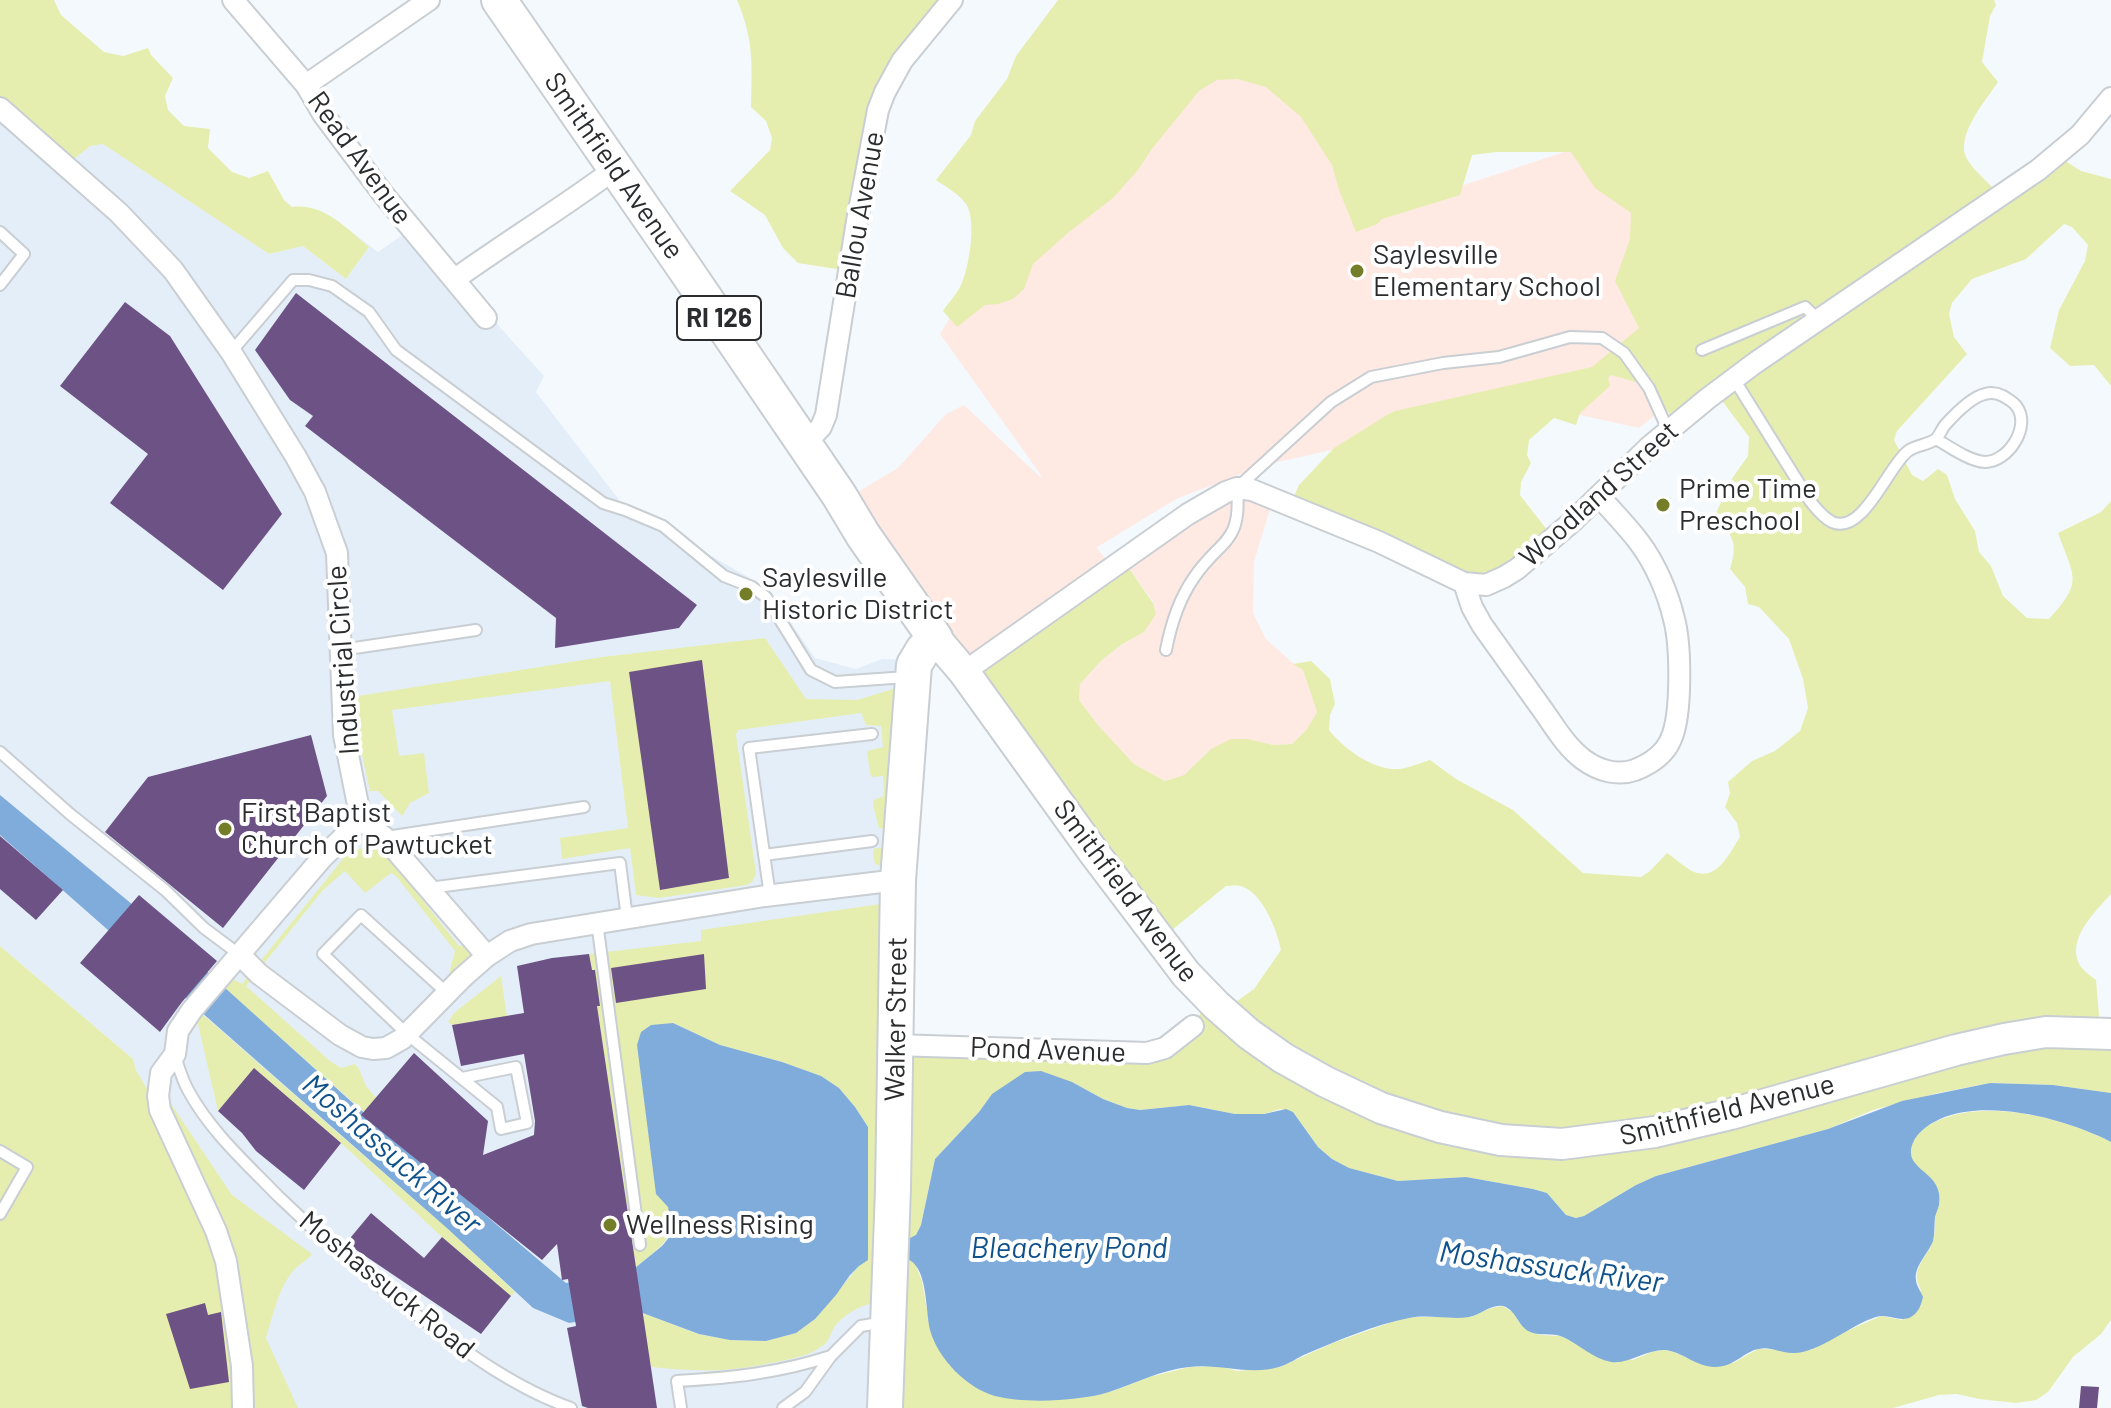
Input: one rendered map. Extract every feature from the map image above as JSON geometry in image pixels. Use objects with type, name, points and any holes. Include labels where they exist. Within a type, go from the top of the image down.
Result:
[{"type":"main road","name":"Smithfield Avenue","points":[[499,0],[805,444],[863,535],[1095,854],[1186,974],[1249,1034],[1283,1058],[1367,1102],[1410,1118],[1501,1140],[1562,1144],[1655,1132],[1731,1114],[2004,1039],[2046,1032],[2111,1034]]},
{"type":"main road","name":"Walker Street","points":[[885,1408],[898,880],[914,665],[935,638]]},
{"type":"street","name":"Read Avenue","points":[[233,0],[306,85],[323,114],[383,194],[486,318]]},
{"type":"street","points":[[306,85],[429,0]]},
{"type":"street","name":"Ballou Avenue","points":[[805,444],[821,427],[826,415],[878,110],[902,61],[952,0]]},
{"type":"street","name":"Woodland Street","points":[[1464,583],[1486,585],[1517,569],[1573,521],[1668,430],[1734,379],[2038,170],[2080,135],[2111,98]]},
{"type":"street","name":"Industrial Circle","points":[[0,108],[119,213],[173,270],[231,352],[315,492],[337,553],[344,735],[361,820]]},
{"type":"street","points":[[455,279],[616,168]]},
{"type":"street","points":[[964,672],[1188,514],[1226,492],[1237,488],[1252,490],[1379,542],[1464,583],[1482,625],[1574,752],[1597,768],[1626,773],[1662,754],[1672,738],[1677,709],[1679,648],[1674,618],[1658,574],[1640,543],[1599,496]]},
{"type":"street","points":[[243,1408],[242,1366],[226,1261],[216,1231],[160,1110],[160,1078],[175,1054],[178,1031],[322,858],[361,820],[384,837],[487,956]]},
{"type":"street","points":[[240,955],[259,974],[340,1035],[362,1047],[386,1048],[407,1034],[487,956],[510,941],[531,934],[770,896],[898,880]]},
{"type":"street","name":"Pond Avenue","points":[[895,1045],[1147,1053],[1165,1048],[1193,1026]]},
{"type":"lane","points":[[0,232],[24,254],[0,285]]},
{"type":"lane","points":[[231,352],[293,280],[309,280],[332,286],[369,312],[396,350],[603,503],[663,526],[724,576],[752,587],[766,597],[811,670],[835,682],[913,676]]},
{"type":"lane","points":[[1702,350],[1805,307],[1819,320]]},
{"type":"lane","points":[[1166,650],[1170,626],[1182,597],[1208,559],[1228,542],[1236,527],[1239,509],[1237,488],[1331,402],[1371,377],[1443,363],[1499,357],[1570,337],[1602,338],[1624,353],[1649,388],[1668,430]]},
{"type":"lane","points":[[1734,379],[1810,501],[1825,517],[1836,523],[1849,521],[1866,507],[1908,451],[1936,439],[1947,423],[1976,398],[1998,393],[2018,408],[2021,417],[2012,447],[1996,460],[1984,462],[1972,458],[1936,439]]},
{"type":"lane","points":[[341,650],[476,630]]},
{"type":"lane","points":[[770,896],[749,748],[872,734]]},
{"type":"lane","points":[[0,752],[70,814],[165,890],[204,928],[240,955]]},
{"type":"lane","points":[[384,837],[584,807]]},
{"type":"lane","points":[[764,855],[872,841]]},
{"type":"lane","points":[[429,888],[620,863],[627,918]]},
{"type":"lane","points":[[447,993],[361,915],[323,954],[407,1034],[497,1107],[501,1129],[527,1123],[516,1067],[462,1078]]},
{"type":"lane","points":[[597,922],[640,1245]]},
{"type":"lane","name":"Moshassuck Road","points":[[175,1054],[181,1076],[193,1098],[238,1157],[338,1253],[476,1358],[549,1400],[571,1408]]},
{"type":"lane","points":[[0,1151],[27,1167],[0,1214]]},
{"type":"lane","points":[[783,1408],[805,1392],[831,1356],[861,1326],[889,1320]]},
{"type":"lane","points":[[681,1408],[677,1381],[743,1377],[800,1367],[831,1356]]},
{"type":"shaded area","name":"Saylesville Elementary School","points":[[1250,35],[1367,217],[1579,147],[1641,195],[1699,381],[1639,428],[1535,405],[1264,465],[1176,499],[1094,549],[940,334],[1004,227]]},
{"type":"shaded area","points":[[0,108],[90,146],[103,143],[269,254],[303,246],[346,279],[369,247],[324,211],[378,252],[411,229],[544,376],[536,392],[623,505],[767,588],[815,658],[856,669],[882,659],[908,660],[882,1408],[186,1408],[133,1059],[0,946]],"holes":[[[720,1045],[782,1062],[640,1312],[569,1323],[533,1308],[259,1062],[355,1105],[566,1283],[630,1272],[662,1245]]]},
{"type":"shaded area","points":[[964,405],[1043,477],[1110,565],[963,672],[844,500],[898,468],[946,414]]},
{"type":"shaded area","points":[[1218,494],[1273,499],[1254,562],[1253,613],[1266,639],[1303,670],[1317,712],[1307,729],[1292,744],[1273,745],[1248,739],[1211,749],[1184,775],[1165,781],[1134,764],[1098,725],[1079,700],[1080,684],[1101,661],[1144,632],[1153,602],[1126,564]]},
{"type":"green space","points":[[0,0],[54,0],[61,15],[104,52],[123,56],[148,48],[173,78],[165,96],[168,110],[184,126],[210,129],[208,148],[232,172],[249,178],[268,171],[284,200],[292,207],[324,213],[369,247],[346,279],[303,246],[269,254],[103,144],[90,146],[67,165],[0,109]]},
{"type":"green space","points":[[737,0],[949,0],[876,100],[843,270],[798,263],[783,248],[765,215],[730,191],[770,150],[772,138],[766,121],[751,107],[749,40]]},
{"type":"green space","points":[[1058,0],[1994,0],[1996,5],[1990,16],[1982,62],[1998,82],[1969,128],[1964,148],[1966,157],[1996,191],[2053,153],[2081,171],[2111,179],[2111,386],[2094,365],[2070,366],[2050,348],[2059,310],[2085,261],[2088,245],[2072,227],[2064,224],[2026,259],[1972,279],[1952,303],[1949,314],[1954,337],[1967,354],[1897,431],[1894,440],[1912,475],[1923,481],[1938,469],[1947,475],[1955,499],[1975,531],[1979,552],[1991,566],[2003,596],[2027,618],[2049,619],[2071,587],[2071,570],[2058,533],[2101,512],[2111,501],[2111,894],[2084,928],[2076,947],[2081,967],[2096,980],[2100,1027],[2111,1030],[2111,1093],[2053,1085],[1990,1083],[1938,1093],[1873,1110],[1828,1129],[1656,1176],[1576,1218],[1566,1215],[1547,1193],[1533,1189],[1466,1177],[1398,1181],[1348,1168],[1318,1147],[1293,1112],[1280,1109],[1264,1114],[1235,1114],[1189,1105],[1140,1110],[1103,1099],[1072,1082],[992,1094],[935,1159],[921,1225],[916,1235],[916,1266],[922,1281],[931,1332],[950,1365],[998,1397],[1054,1400],[1113,1391],[1149,1377],[1190,1367],[1218,1366],[1238,1371],[1280,1367],[1333,1343],[1389,1323],[1411,1317],[1470,1317],[1502,1306],[1513,1312],[1520,1324],[1540,1335],[1561,1336],[1633,1360],[1663,1350],[1686,1357],[1733,1363],[1758,1349],[1811,1350],[1881,1316],[1902,1320],[1921,1290],[1918,1270],[1933,1240],[1939,1204],[1936,1186],[1911,1156],[1912,1143],[1917,1135],[1935,1122],[1977,1111],[2000,1111],[2071,1125],[2111,1142],[2111,1320],[2101,1334],[2073,1357],[2048,1392],[2036,1400],[2016,1403],[1957,1394],[1939,1395],[1893,1408],[882,1408],[893,1050],[1152,1052],[1179,1039],[1206,1007],[1226,1009],[1254,989],[1281,950],[1262,903],[1248,889],[1238,886],[1226,886],[1161,939],[967,681],[1126,564],[1153,603],[1156,614],[1144,632],[1101,661],[1080,684],[1079,700],[1134,764],[1165,781],[1184,775],[1211,749],[1231,739],[1248,739],[1273,745],[1292,744],[1307,729],[1317,712],[1303,670],[1293,664],[1311,661],[1330,679],[1335,704],[1329,730],[1360,757],[1389,769],[1430,760],[1456,779],[1513,810],[1583,873],[1641,877],[1667,853],[1694,872],[1702,874],[1722,864],[1740,837],[1737,823],[1725,807],[1730,793],[1728,782],[1752,761],[1775,751],[1800,731],[1808,708],[1803,679],[1789,639],[1759,607],[1748,604],[1745,587],[1730,569],[1733,545],[1716,513],[1733,477],[1748,456],[1749,437],[1714,390],[1672,416],[1639,383],[1611,375],[1608,378],[1610,386],[1580,413],[1576,425],[1554,418],[1529,440],[1527,455],[1531,463],[1521,482],[1520,495],[1551,535],[1473,584],[1291,503],[1299,485],[1334,448],[1387,415],[1592,367],[1639,328],[1615,281],[1630,239],[1631,213],[1595,188],[1571,152],[1472,155],[1460,195],[1382,219],[1356,232],[1332,165],[1301,117],[1266,87],[1237,79],[1217,80],[1199,91],[1113,198],[1033,264],[1024,289],[1013,299],[985,305],[957,327],[943,311],[964,277],[971,244],[971,221],[963,200],[936,180],[971,135],[975,121],[1007,79],[1016,56]]},
{"type":"green space","points":[[765,638],[806,699],[857,700],[893,689],[886,868],[875,864],[873,854],[874,849],[883,847],[884,829],[879,828],[873,805],[874,800],[884,796],[883,776],[872,777],[867,751],[883,747],[881,726],[866,725],[861,713],[738,730],[736,735],[756,873],[747,885],[659,898],[636,895],[630,848],[562,859],[560,838],[628,828],[610,681],[392,710],[399,756],[424,753],[429,793],[410,803],[402,816],[378,791],[370,791],[352,697],[602,657]]},
{"type":"green space","points":[[382,849],[459,946],[489,944],[448,977],[455,951],[396,876],[391,873],[365,893],[345,871],[323,890],[246,986],[330,1061],[341,1068],[355,1064],[376,1098],[364,1112],[222,986],[230,977],[242,984],[350,850]]},
{"type":"green space","points":[[880,904],[875,1117],[877,1268],[872,1303],[843,1318],[825,1344],[803,1356],[727,1370],[651,1367],[640,1312],[698,1334],[730,1340],[766,1341],[796,1333],[815,1319],[859,1266],[868,1127],[839,1088],[821,1076],[720,1045],[673,1023],[663,1200],[673,1221],[672,1230],[661,1246],[636,1267],[589,954],[701,941],[701,930]]},
{"type":"green space","points":[[0,946],[133,1059],[136,1070],[164,1118],[159,1086],[232,1195],[312,1254],[293,1271],[283,1286],[266,1338],[298,1408],[0,1408]]},
{"type":"green space","points":[[501,976],[507,1016],[452,1025],[448,1022],[454,1013]]},
{"type":"green space","points":[[194,1007],[449,1230],[515,1292],[511,1296],[254,1069],[218,1111]]},
{"type":"water","name":"Moshassuck River","points":[[0,795],[133,905],[355,1105],[566,1283],[630,1272],[671,1235],[668,1207],[656,1194],[637,1045],[641,1032],[651,1025],[673,1023],[720,1045],[821,1076],[839,1088],[855,1107],[868,1127],[868,1260],[850,1275],[815,1319],[796,1333],[766,1341],[730,1340],[699,1334],[640,1312],[569,1323],[533,1308],[449,1230],[0,835]]},
{"type":"water","name":"Bleachery Pond","points":[[1041,1071],[1127,1108],[1140,1110],[1189,1105],[1235,1114],[1264,1114],[1286,1109],[1293,1112],[1318,1147],[1349,1168],[1398,1181],[1466,1177],[1533,1189],[1547,1193],[1566,1215],[1576,1218],[1656,1176],[1828,1129],[1902,1101],[1990,1083],[2053,1085],[2111,1093],[2111,1142],[2050,1119],[2003,1111],[1959,1113],[1926,1127],[1913,1144],[1912,1157],[1936,1186],[1939,1205],[1933,1241],[1916,1275],[1923,1297],[1919,1308],[1907,1319],[1876,1317],[1804,1352],[1759,1349],[1715,1367],[1664,1350],[1611,1362],[1598,1358],[1563,1337],[1528,1331],[1511,1311],[1499,1306],[1469,1317],[1416,1317],[1396,1321],[1357,1333],[1283,1366],[1268,1369],[1189,1367],[1083,1398],[1021,1400],[984,1392],[964,1379],[947,1362],[930,1330],[920,1272],[907,1258],[908,1239],[916,1235],[921,1225],[935,1159],[992,1094],[1025,1072]]},
{"type":"building","points":[[296,293],[697,605],[679,628],[555,648],[556,618],[305,426],[313,416],[290,400],[255,350]]},
{"type":"building","points":[[125,302],[170,336],[282,514],[223,590],[110,503],[148,454],[60,386]]},
{"type":"building","points":[[702,660],[729,878],[660,890],[629,672]]},
{"type":"building","points":[[311,735],[327,796],[223,928],[105,832],[148,777]]},
{"type":"building","points":[[0,836],[63,890],[36,920],[0,889]]},
{"type":"building","points":[[139,895],[217,961],[160,1032],[80,963]]},
{"type":"building","points":[[589,954],[592,970],[595,970],[600,1006],[597,1006],[657,1408],[582,1406],[567,1328],[576,1326],[568,1279],[562,1280],[557,1244],[542,1260],[361,1115],[414,1053],[488,1121],[483,1155],[534,1135],[535,1121],[524,1054],[461,1066],[452,1025],[524,1013],[517,966]]},
{"type":"building","points":[[704,954],[706,989],[616,1003],[611,968]]},
{"type":"building","points":[[254,1068],[341,1143],[304,1190],[256,1151],[218,1111]]},
{"type":"building","points":[[371,1213],[424,1258],[442,1237],[511,1296],[481,1334],[346,1243]]},
{"type":"building","points":[[205,1303],[208,1315],[221,1312],[229,1382],[190,1389],[166,1314]]},
{"type":"building","points":[[2081,1386],[2099,1387],[2097,1408],[2079,1408]]},
{"type":"place","name":"Saylesville Elementary School","points":[[1357,271]]},
{"type":"place","name":"Prime Time Preschool","points":[[1663,505]]},
{"type":"place","name":"Saylesville Historic District","points":[[746,594]]},
{"type":"place","name":"First Baptist Church of Pawtucket","points":[[225,829]]},
{"type":"place","name":"Wellness Rising","points":[[610,1225]]}]
